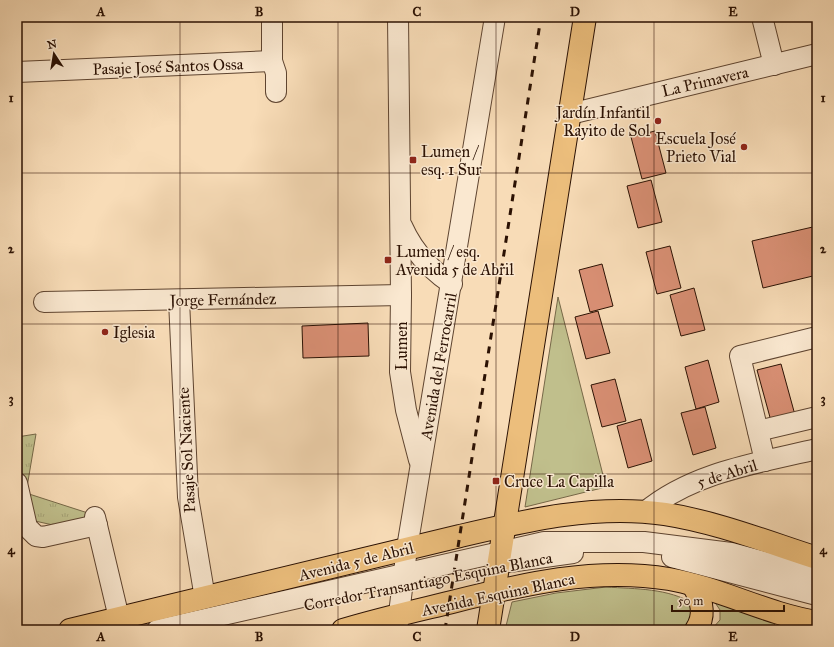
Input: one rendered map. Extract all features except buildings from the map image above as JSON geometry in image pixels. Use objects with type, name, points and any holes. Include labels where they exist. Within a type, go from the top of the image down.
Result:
[{"type":"main road","points":[[488,630],[586,17]]},
{"type":"main road","name":"Avenida 5 de Abril","points":[[70,630],[407,548],[504,526],[582,512],[645,512]]},
{"type":"main road","points":[[645,512],[702,522],[817,558]]},
{"type":"main road","name":"Avenida Esquina Blanca","points":[[343,630],[398,622],[495,592],[538,582],[602,575],[649,576],[693,585],[768,610],[817,622]]},
{"type":"main road","points":[[693,585],[698,593],[702,608],[701,621],[696,630]]},
{"type":"street","points":[[272,17],[272,61],[276,73],[276,92]]},
{"type":"street","name":"Lumen","points":[[398,17],[402,386],[406,410],[421,465]]},
{"type":"street","name":"Avenida del Ferrocarril","points":[[407,548],[452,284],[495,17]]},
{"type":"street","points":[[762,17],[774,65]]},
{"type":"street","name":"La Primavera","points":[[570,114],[817,54]]},
{"type":"street","name":"Pasaje José Santos Ossa","points":[[17,72],[272,61]]},
{"type":"street","name":"Lumen","points":[[401,223],[407,238],[426,264],[452,284]]},
{"type":"street","name":"Jorge Fernández","points":[[44,302],[401,295]]},
{"type":"street","name":"Pasaje Sol Naciente","points":[[179,300],[188,497],[205,598]]},
{"type":"street","points":[[765,461],[740,356],[817,338]]},
{"type":"street","points":[[758,431],[817,417]]},
{"type":"street","name":"5 de Abril","points":[[645,512],[665,496],[706,477],[817,449]]},
{"type":"street","points":[[17,484],[27,527],[36,536],[43,537],[96,521],[118,618]]},
{"type":"street","name":"Corredor Transantiago Esquina Blanca","points":[[205,630],[404,578],[499,558],[544,542],[644,542],[731,553],[817,576]]},
{"type":"street","points":[[398,622],[407,548]]},
{"type":"street","name":"Corredor Transantiago Esquina Blanca","points":[[499,558],[546,556],[596,550],[631,551],[692,562],[817,595]]},
{"type":"street","points":[[236,611],[333,567]]},
{"type":"street","points":[[157,630],[236,611],[404,578]]},
{"type":"street","points":[[693,585],[793,589]]},
{"type":"green space","points":[[558,297],[606,487],[525,507]]},
{"type":"green space","points":[[36,434],[26,493],[91,514],[92,520],[53,525],[35,521],[17,480],[17,437]]},
{"type":"green space","points":[[606,587],[652,590],[684,599],[694,604],[689,623],[680,629],[669,630],[505,630],[512,602],[556,593]]},
{"type":"green space","points":[[714,601],[776,620],[774,626],[711,630],[720,620],[720,610]]},
{"type":"railway","points":[[445,630],[541,17]]},
{"type":"place","name":"Jardín Infantil Rayito de Sol","points":[[658,121]]},
{"type":"place","name":"Escuela José Prieto Vial","points":[[744,147]]},
{"type":"place","name":"Lumen / esq. 1 Sur","points":[[413,160]]},
{"type":"place","name":"Lumen / esq. Avenida 5 de Abril","points":[[388,260]]},
{"type":"place","name":"Iglesia","points":[[105,332]]},
{"type":"place","name":"Cruce La Capilla","points":[[496,481]]}]
